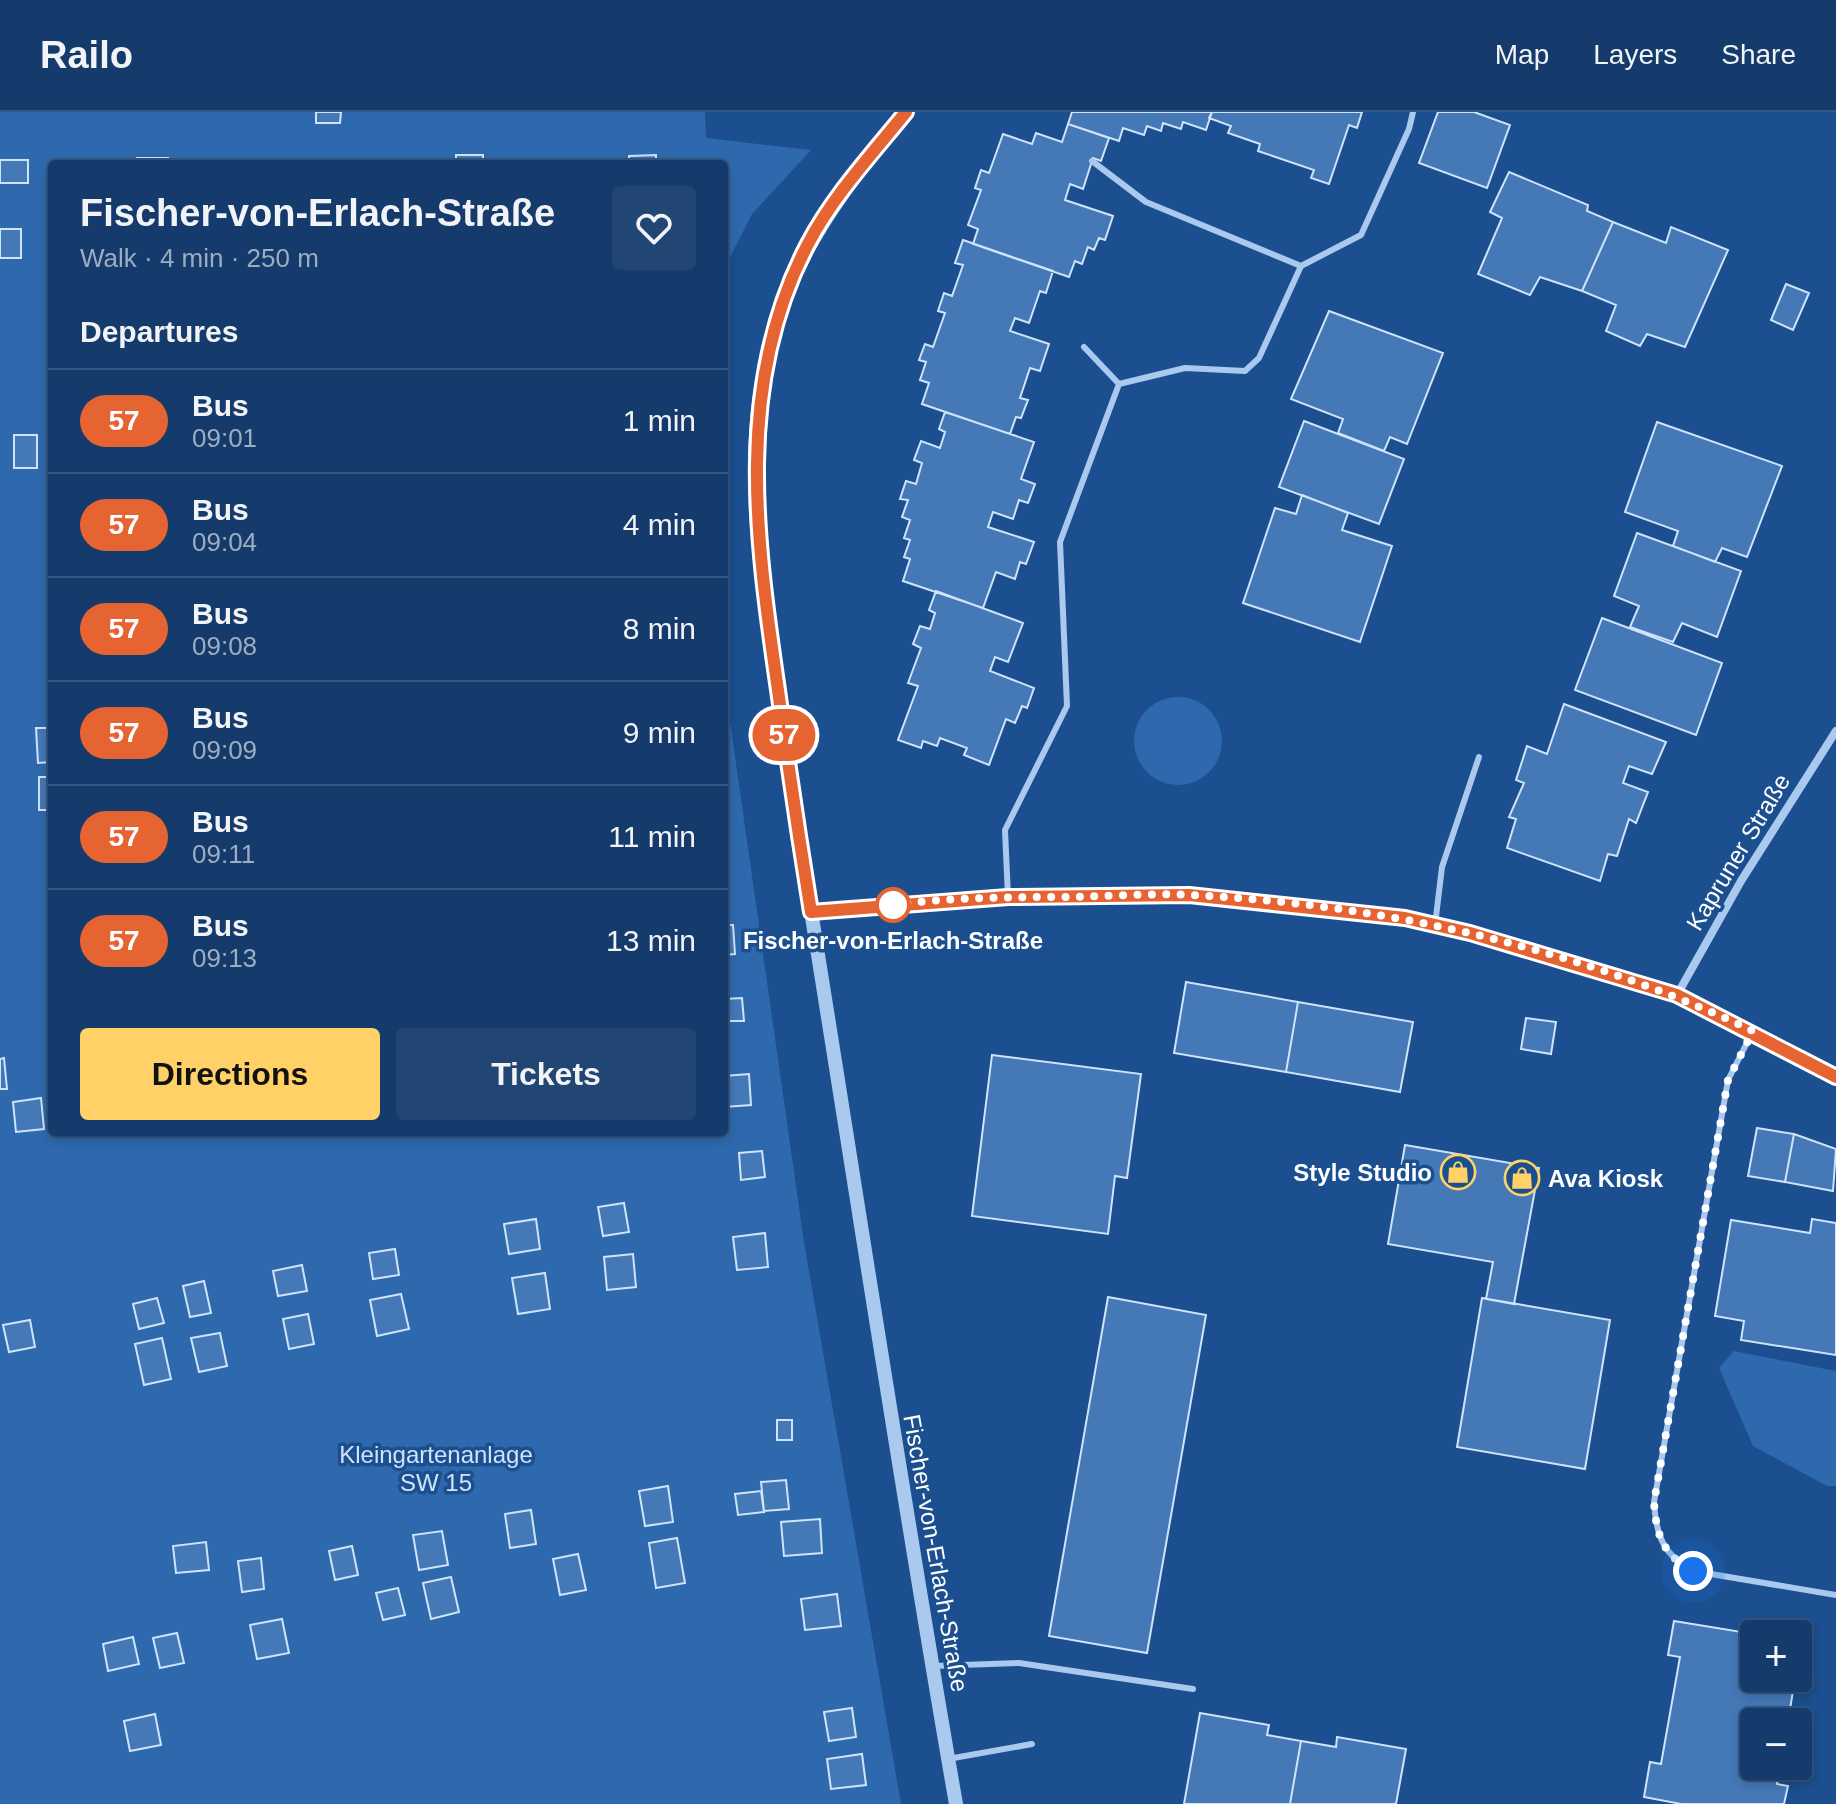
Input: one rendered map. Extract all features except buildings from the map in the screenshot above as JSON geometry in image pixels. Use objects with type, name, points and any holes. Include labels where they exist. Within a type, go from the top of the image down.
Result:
[{"type":"street","name":"Fischer-von-Erlach-Straße","points":[[906,112],[855,174],[808,243],[775,324],[760,391],[754,468],[760,566],[811,912],[879,1353],[956,1804]]},
{"type":"street","name":"Kapruner Straße","points":[[1677,995],[1741,881],[1836,731]]},
{"type":"street","points":[[811,912],[1008,897],[1189,895],[1304,905],[1435,925],[1677,995],[1753,1031],[1836,1077]]},
{"type":"lane","points":[[1119,384],[1185,368],[1245,371],[1259,358],[1301,266],[1361,235],[1409,129],[1413,112]]},
{"type":"lane","points":[[1092,161],[1146,202],[1301,266]]},
{"type":"lane","points":[[1084,347],[1119,384]]},
{"type":"lane","points":[[1008,897],[1005,830],[1067,706],[1060,542],[1119,384]]},
{"type":"lane","points":[[1435,925],[1442,867],[1479,757]]},
{"type":"lane","points":[[1753,1031],[1728,1080],[1654,1502],[1656,1533],[1673,1560],[1693,1571],[1836,1595]]},
{"type":"lane","points":[[934,1666],[1019,1663],[1193,1689]]},
{"type":"lane","points":[[948,1759],[1032,1744]]},
{"type":"green space","name":"Kleingartenanlage SW 15","points":[[0,112],[705,112],[706,138],[811,150],[752,214],[728,261],[728,160],[48,160],[48,1136],[728,1136],[728,707],[804,1242],[901,1804],[0,1804]]},
{"type":"green space","points":[[1178,697],[1195,701],[1209,710],[1218,724],[1222,741],[1218,758],[1209,772],[1195,781],[1178,785],[1161,781],[1147,772],[1138,758],[1134,741],[1138,724],[1147,710],[1161,701]]},
{"type":"green space","points":[[1734,1351],[1836,1371],[1836,1486],[1827,1486],[1753,1446],[1719,1368]]},
{"type":"bus line","name":"57","points":[[906,112],[855,174],[808,243],[775,324],[760,391],[754,468],[760,566],[811,912],[1008,897],[1189,895],[1405,918],[1470,933],[1677,995],[1753,1031],[1836,1077]]},
{"type":"place","name":"Fischer-von-Erlach-Straße","points":[[893,905]]},
{"type":"place","name":"Style Studio","points":[[1458,1172]]},
{"type":"place","name":"Ava Kiosk","points":[[1522,1178]]},
{"type":"route","points":[[893,905],[1008,897],[1189,895],[1405,918],[1470,933],[1677,995],[1753,1031],[1728,1080],[1654,1502],[1656,1533],[1673,1560],[1693,1571]]}]
